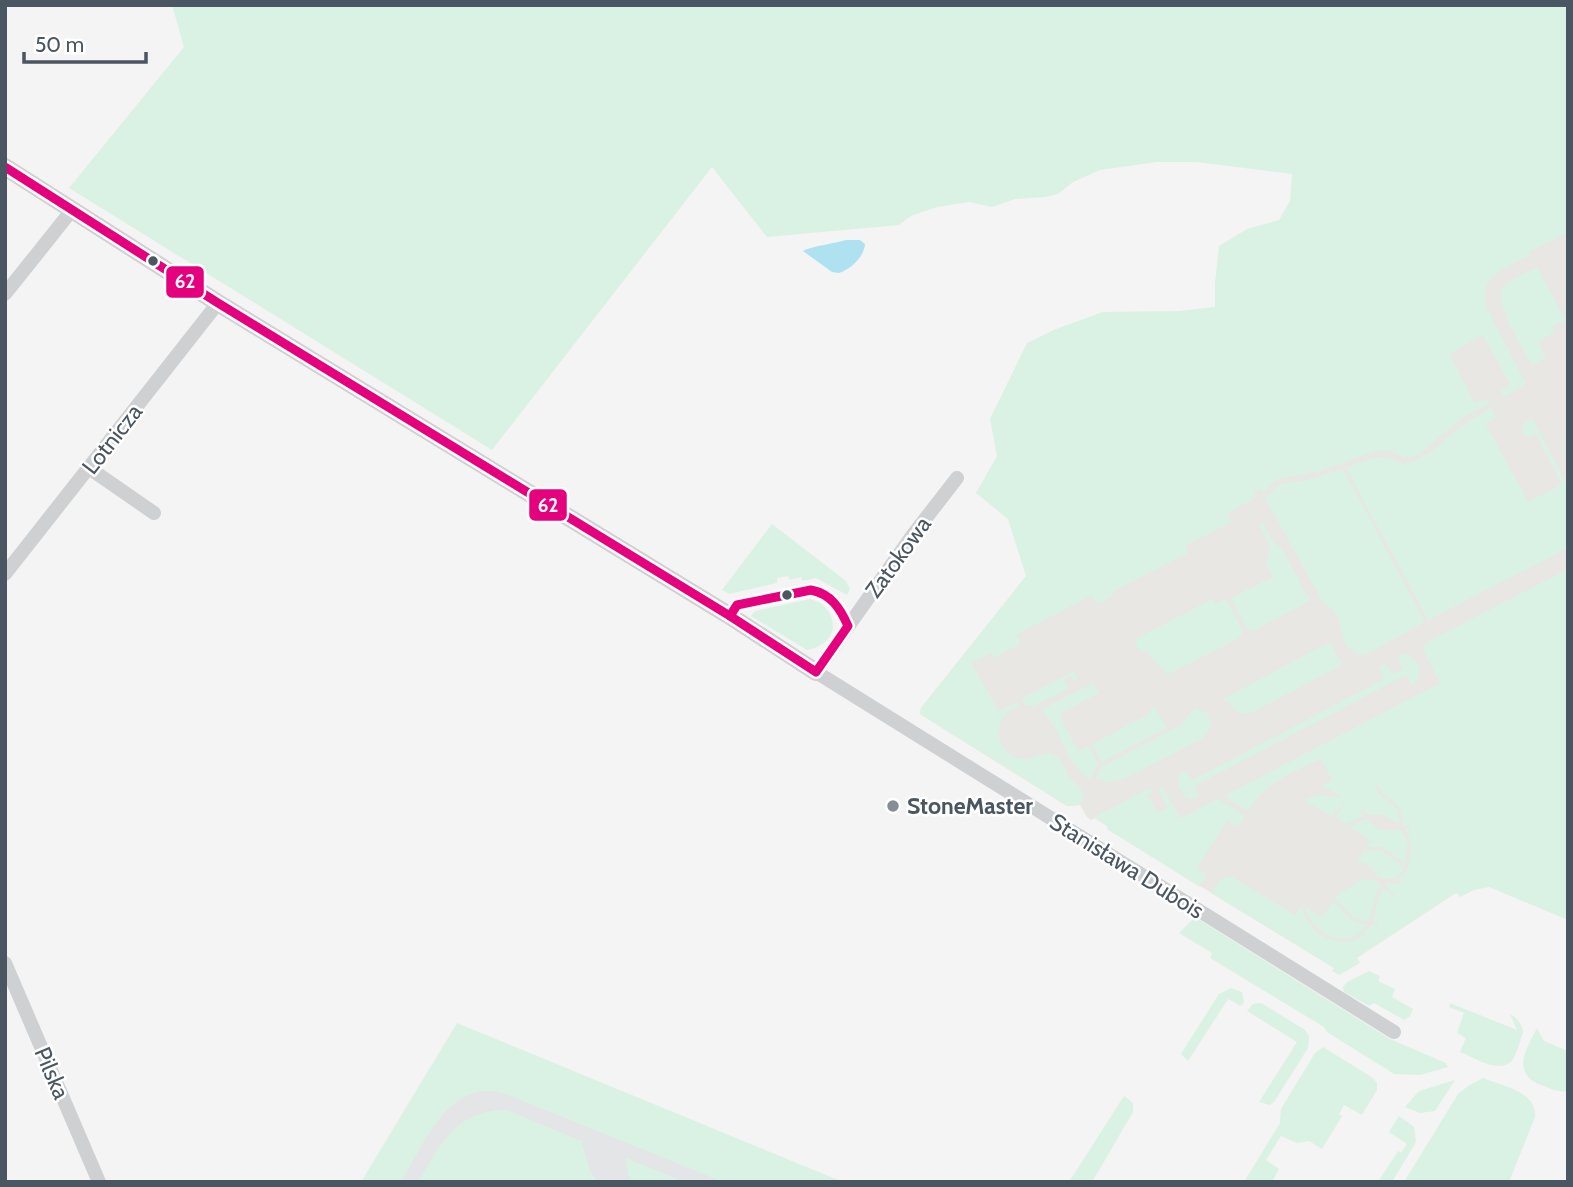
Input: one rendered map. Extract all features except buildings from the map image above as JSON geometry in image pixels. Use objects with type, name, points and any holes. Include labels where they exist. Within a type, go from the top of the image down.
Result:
[{"type":"street","name":"Stanisława Dubois","points":[[5,167],[218,303],[730,616],[1394,1032]]},
{"type":"street","points":[[5,294],[72,210]]},
{"type":"street","name":"Lotnicza","points":[[5,574],[218,303]]},
{"type":"street","points":[[89,468],[154,513]]},
{"type":"street","name":"Zatokowa","points":[[816,672],[912,536],[957,478]]},
{"type":"street","name":"Pilska","points":[[5,963],[99,1182]]},
{"type":"shaded area","points":[[1568,195],[1568,916],[1483,872],[1334,968],[1107,829],[1108,827],[1095,818],[1091,820],[1080,805],[1067,806],[920,714],[921,708],[1154,416]]},
{"type":"shaded area","points":[[468,1068],[750,1182],[397,1182]]},
{"type":"green space","points":[[172,5],[1568,5],[1568,232],[1503,269],[1489,281],[1485,289],[1487,309],[1526,384],[1503,397],[1501,390],[1510,385],[1483,335],[1449,354],[1475,403],[1486,399],[1489,404],[1462,418],[1418,455],[1404,458],[1391,451],[1376,451],[1320,471],[1277,479],[1263,493],[1260,489],[1254,492],[1256,497],[1227,514],[1232,522],[1185,546],[1188,553],[1112,592],[1113,596],[1098,604],[1092,595],[1016,635],[1020,644],[994,658],[992,653],[971,663],[999,711],[1017,702],[1019,706],[1005,714],[999,725],[999,738],[1004,749],[1020,759],[1052,754],[1060,760],[1081,790],[1084,796],[1080,805],[1067,806],[920,714],[921,708],[1026,576],[1008,519],[976,493],[997,456],[990,419],[1027,343],[1103,312],[1179,311],[1215,307],[1219,246],[1247,229],[1279,220],[1290,201],[1292,174],[1197,162],[1157,162],[1100,170],[1073,182],[1058,194],[1046,197],[1015,199],[992,207],[969,202],[937,207],[911,216],[899,225],[767,237],[712,167],[492,450],[69,188],[184,47]]},
{"type":"green space","points":[[1537,267],[1565,320],[1552,327],[1555,332],[1538,342],[1546,358],[1532,366],[1506,315],[1501,295],[1509,281]]},
{"type":"green space","points":[[1492,408],[1496,418],[1486,424],[1528,502],[1562,484],[1536,434],[1527,437],[1522,433],[1524,423],[1533,419],[1568,487],[1568,548],[1428,620],[1346,468],[1381,457],[1403,464],[1414,461],[1431,451],[1458,428]]},
{"type":"green space","points":[[1343,469],[1425,622],[1363,656],[1354,652],[1344,641],[1337,615],[1323,603],[1265,498],[1280,484],[1307,480]]},
{"type":"green space","points":[[1261,521],[1275,544],[1281,547],[1310,601],[1253,631],[1247,629],[1231,598],[1273,577],[1267,565],[1270,546],[1259,524]]},
{"type":"green space","points":[[772,524],[846,581],[850,589],[847,595],[816,578],[802,581],[801,577],[790,580],[788,576],[777,578],[777,583],[729,594],[722,590]]},
{"type":"green space","points":[[1568,569],[1568,920],[1489,887],[1460,897],[1456,893],[1357,958],[1360,963],[1339,975],[1332,971],[1334,968],[1211,893],[1221,879],[1231,876],[1295,915],[1302,905],[1305,917],[1312,927],[1331,940],[1353,940],[1363,935],[1371,925],[1378,924],[1378,921],[1373,922],[1378,898],[1383,888],[1395,895],[1385,885],[1389,882],[1400,884],[1397,880],[1406,870],[1411,849],[1405,829],[1410,827],[1409,824],[1403,827],[1398,805],[1381,792],[1377,785],[1375,787],[1382,797],[1397,809],[1400,824],[1383,815],[1367,815],[1363,809],[1360,811],[1364,816],[1346,824],[1335,817],[1347,800],[1331,816],[1304,800],[1318,795],[1341,797],[1322,786],[1332,780],[1321,759],[1271,785],[1248,811],[1224,796],[1440,683],[1423,649],[1425,643]]},
{"type":"green space","points":[[810,599],[827,609],[833,628],[827,640],[812,649],[807,650],[751,616],[755,611]]},
{"type":"green space","points":[[1212,599],[1216,604],[1226,599],[1243,631],[1241,637],[1167,675],[1145,650],[1141,652],[1134,643],[1137,642],[1136,639]]},
{"type":"green space","points":[[1330,642],[1342,665],[1251,713],[1240,713],[1227,700],[1223,702],[1224,698]]},
{"type":"green space","points":[[1404,654],[1414,659],[1419,667],[1418,676],[1412,685],[1406,675],[1195,786],[1198,794],[1196,798],[1188,799],[1181,791],[1178,784],[1180,773],[1186,772],[1192,780],[1384,679],[1379,667],[1386,664],[1392,674],[1403,669],[1398,658]]},
{"type":"green space","points":[[1074,671],[1078,680],[1074,682],[1071,676],[1064,680],[1068,689],[1034,706],[1025,705],[1022,698]]},
{"type":"green space","points":[[1093,683],[1099,693],[1059,714],[1078,751],[1089,746],[1098,764],[1090,780],[1074,765],[1054,727],[1041,710]]},
{"type":"green space","points":[[1155,707],[1167,728],[1101,762],[1092,744],[1151,713],[1150,709]]},
{"type":"green space","points":[[1195,708],[1206,712],[1210,719],[1210,729],[1203,738],[1124,779],[1108,782],[1095,778],[1101,767],[1181,725]]},
{"type":"green space","points":[[1162,787],[1181,818],[1218,799],[1245,816],[1238,827],[1228,820],[1197,868],[1207,875],[1200,887],[1107,829],[1108,827],[1094,817],[1150,788],[1153,792],[1147,795],[1158,813],[1168,808],[1158,789]]},
{"type":"green space","points":[[1366,819],[1379,829],[1402,830],[1408,843],[1405,864],[1382,847],[1366,847],[1370,840],[1349,827]]},
{"type":"green space","points":[[1381,850],[1404,867],[1397,877],[1379,878],[1367,864],[1357,861],[1364,851]]},
{"type":"green space","points":[[1362,879],[1377,881],[1381,885],[1369,922],[1353,918],[1334,898]]},
{"type":"green space","points":[[1333,901],[1351,920],[1367,925],[1350,938],[1331,937],[1323,932],[1309,917],[1305,907],[1322,917]]},
{"type":"green space","points":[[1195,917],[1390,1039],[1446,1063],[1448,1067],[1420,1075],[1394,1074],[1327,1032],[1324,1027],[1210,958],[1212,953],[1179,933]]},
{"type":"green space","points":[[1369,971],[1380,976],[1378,981],[1395,989],[1392,997],[1413,1009],[1410,1016],[1404,1020],[1374,1003],[1369,1006],[1344,992],[1343,987],[1347,982]]},
{"type":"green space","points":[[1231,988],[1242,992],[1244,1002],[1241,1006],[1228,999],[1188,1061],[1181,1054],[1219,994]]},
{"type":"green space","points":[[1261,1003],[1305,1030],[1309,1036],[1308,1048],[1270,1105],[1259,1102],[1297,1042],[1247,1011],[1253,1004]]},
{"type":"green space","points":[[1450,1003],[1517,1030],[1510,1014],[1515,1017],[1523,1032],[1513,1059],[1508,1064],[1495,1066],[1460,1052],[1466,1038],[1457,1033],[1464,1013],[1449,1007]]},
{"type":"green space","points":[[457,1023],[843,1182],[723,1182],[506,1094],[486,1091],[469,1095],[454,1104],[441,1117],[401,1182],[361,1182]]},
{"type":"green space","points":[[1537,1028],[1544,1041],[1568,1051],[1568,1091],[1557,1091],[1541,1085],[1526,1074],[1524,1060]]},
{"type":"green space","points":[[1323,1047],[1373,1078],[1377,1083],[1377,1090],[1362,1115],[1344,1105],[1339,1114],[1342,1116],[1322,1149],[1309,1141],[1297,1143],[1281,1136],[1266,1160],[1279,1169],[1272,1182],[1244,1182],[1280,1123],[1281,1109],[1315,1053]]},
{"type":"green space","points":[[1483,1078],[1524,1095],[1534,1108],[1535,1117],[1509,1182],[1404,1182],[1458,1094]]},
{"type":"green space","points":[[1455,1080],[1435,1111],[1420,1113],[1405,1107],[1419,1091]]},
{"type":"green space","points":[[1124,1096],[1133,1103],[1133,1112],[1092,1182],[1069,1182]]},
{"type":"green space","points":[[507,1110],[581,1141],[590,1171],[598,1182],[418,1182],[452,1131],[474,1116]]},
{"type":"green space","points":[[1399,1116],[1414,1127],[1416,1142],[1392,1182],[1378,1182],[1398,1151],[1401,1153],[1407,1144],[1389,1132]]},
{"type":"green space","points":[[626,1158],[684,1182],[633,1182],[628,1175]]},
{"type":"water","points":[[846,240],[860,240],[865,244],[864,249],[856,262],[839,273],[832,272],[803,251],[811,248]]},
{"type":"transit line","name":"62","points":[[5,167],[218,303],[730,616]]},
{"type":"transit line","name":"62","points":[[811,590],[834,603],[848,626],[816,672],[730,616],[737,605],[811,590]]},
{"type":"place","name":"StoneMaster","points":[[893,806]]}]
